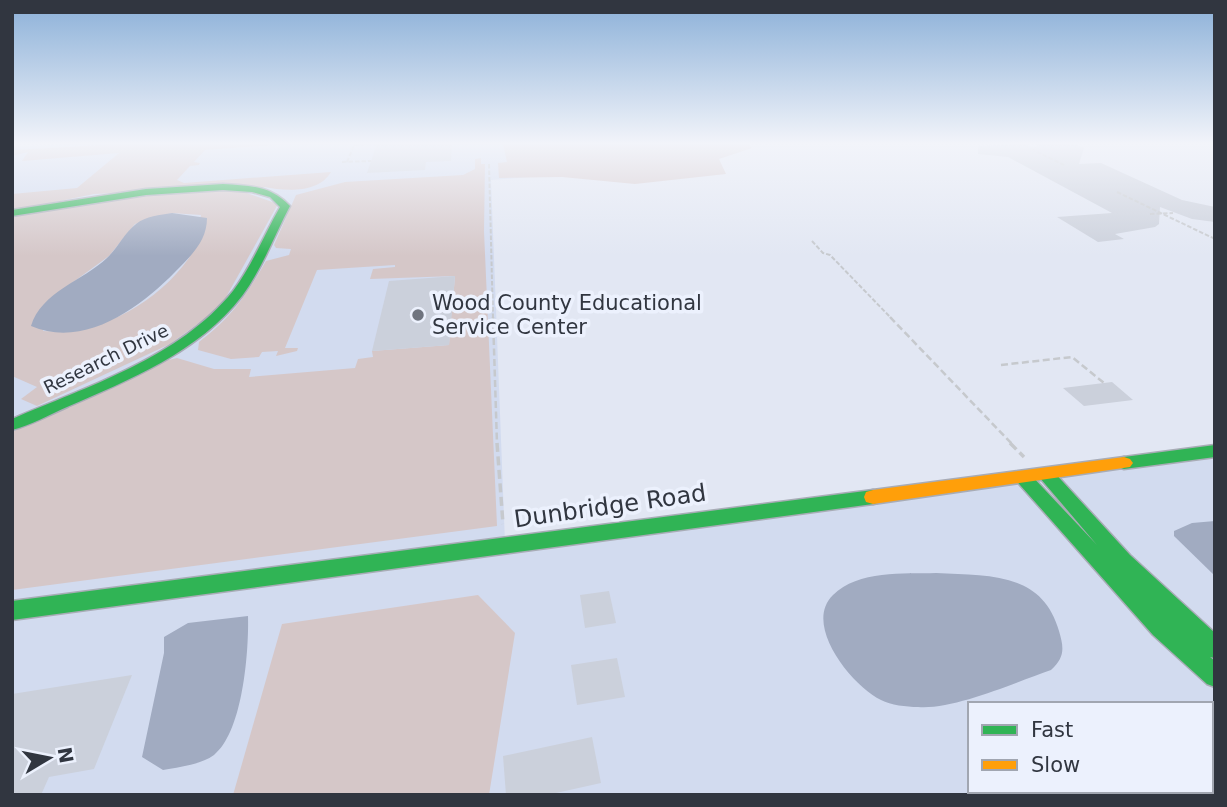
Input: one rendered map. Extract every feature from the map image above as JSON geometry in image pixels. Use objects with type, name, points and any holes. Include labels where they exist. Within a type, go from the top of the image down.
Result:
[{"type":"street","name":"Research Drive","points":[[12,213],[94,197],[233,188],[271,192],[282,198],[285,206],[237,294],[207,327],[151,361],[12,425]]},
{"type":"street","name":"Dunbridge Road","points":[[12,611],[1215,451]]},
{"type":"street","points":[[1046,474],[1123,561],[1215,648]]},
{"type":"street","points":[[1022,477],[1161,628],[1215,676]]},
{"type":"path","points":[[490,181],[498,457],[505,544]]},
{"type":"path","points":[[1117,192],[1215,240]]},
{"type":"path","points":[[1150,214],[1173,213]]},
{"type":"path","points":[[812,241],[823,253],[830,255],[1023,457],[1046,474]]},
{"type":"path","points":[[1002,365],[1072,357],[1104,383]]},
{"type":"shaded area","points":[[12,181],[491,181],[505,543],[1215,451],[1215,795],[12,795]]},
{"type":"shaded area","points":[[86,181],[179,181],[184,183],[323,181],[300,189],[264,187],[94,194],[12,211],[12,194],[77,188]]},
{"type":"shaded area","points":[[485,181],[484,231],[497,526],[12,590],[12,432],[164,361],[177,358],[214,369],[251,369],[249,377],[355,368],[358,359],[373,357],[372,351],[449,345],[452,306],[466,305],[466,299],[453,300],[455,276],[370,279],[373,269],[395,265],[317,270],[285,348],[298,348],[297,351],[276,356],[278,351],[262,352],[259,357],[231,359],[198,350],[199,342],[237,306],[266,261],[289,255],[291,249],[276,248],[274,245],[296,195],[345,182]]},
{"type":"shaded area","points":[[600,181],[665,181],[635,184]]},
{"type":"shaded area","points":[[238,190],[278,204],[220,308],[170,344],[37,406],[21,399],[37,387],[12,376],[12,216],[99,198]],"holes":[[[172,213],[201,215],[192,254],[175,275],[143,303],[106,322],[65,331],[43,331],[54,296],[109,256],[135,224]]]},
{"type":"shaded area","points":[[172,213],[207,218],[204,234],[187,260],[145,299],[110,321],[91,329],[51,332],[31,326],[36,314],[53,295],[98,266],[136,224]]},
{"type":"shaded area","points":[[1215,521],[1215,576],[1174,536],[1174,531],[1192,523]]},
{"type":"shaded area","points":[[882,575],[975,575],[1011,581],[1040,597],[1051,611],[1061,637],[1062,652],[1059,661],[1051,670],[967,700],[933,707],[894,704],[870,693],[845,669],[835,654],[823,622],[825,608],[833,595],[855,581]]},
{"type":"shaded area","points":[[478,595],[515,633],[489,795],[233,795],[282,624]]},
{"type":"shaded area","points":[[248,616],[242,690],[232,729],[224,744],[214,755],[202,761],[163,770],[142,757],[164,653],[164,637],[188,623]]},
{"type":"building","points":[[1052,181],[1140,181],[1182,200],[1215,207],[1215,222],[1192,219],[1160,207],[1159,224],[1155,227],[1115,234],[1124,239],[1098,242],[1057,217],[1112,213]]},
{"type":"building","name":"Wood County Educational Service Center","points":[[455,276],[449,345],[372,351],[389,281]]},
{"type":"building","points":[[1112,382],[1133,400],[1084,406],[1063,388]]},
{"type":"building","points":[[609,591],[616,623],[585,628],[580,595]]},
{"type":"building","points":[[617,658],[625,697],[577,705],[571,665]]},
{"type":"building","points":[[132,675],[94,769],[49,777],[41,795],[12,795],[12,694]]},
{"type":"building","points":[[592,737],[601,783],[547,795],[506,795],[503,756]]},
{"type":"traffic: fast","points":[[12,213],[146,192],[223,187],[253,189],[273,195],[285,206],[243,285],[216,318],[191,338],[133,372],[12,425]]},
{"type":"traffic: fast","points":[[1124,463],[1215,451]]},
{"type":"traffic: fast","points":[[1046,474],[1123,561],[1215,648]]},
{"type":"traffic: fast","points":[[1022,477],[1161,628],[1215,676]]},
{"type":"traffic: fast","points":[[12,611],[873,497]]},
{"type":"traffic: slow","points":[[873,497],[1124,463]]},
{"type":"place","name":"Wood County Educational Service Center","points":[[418,315]]}]
